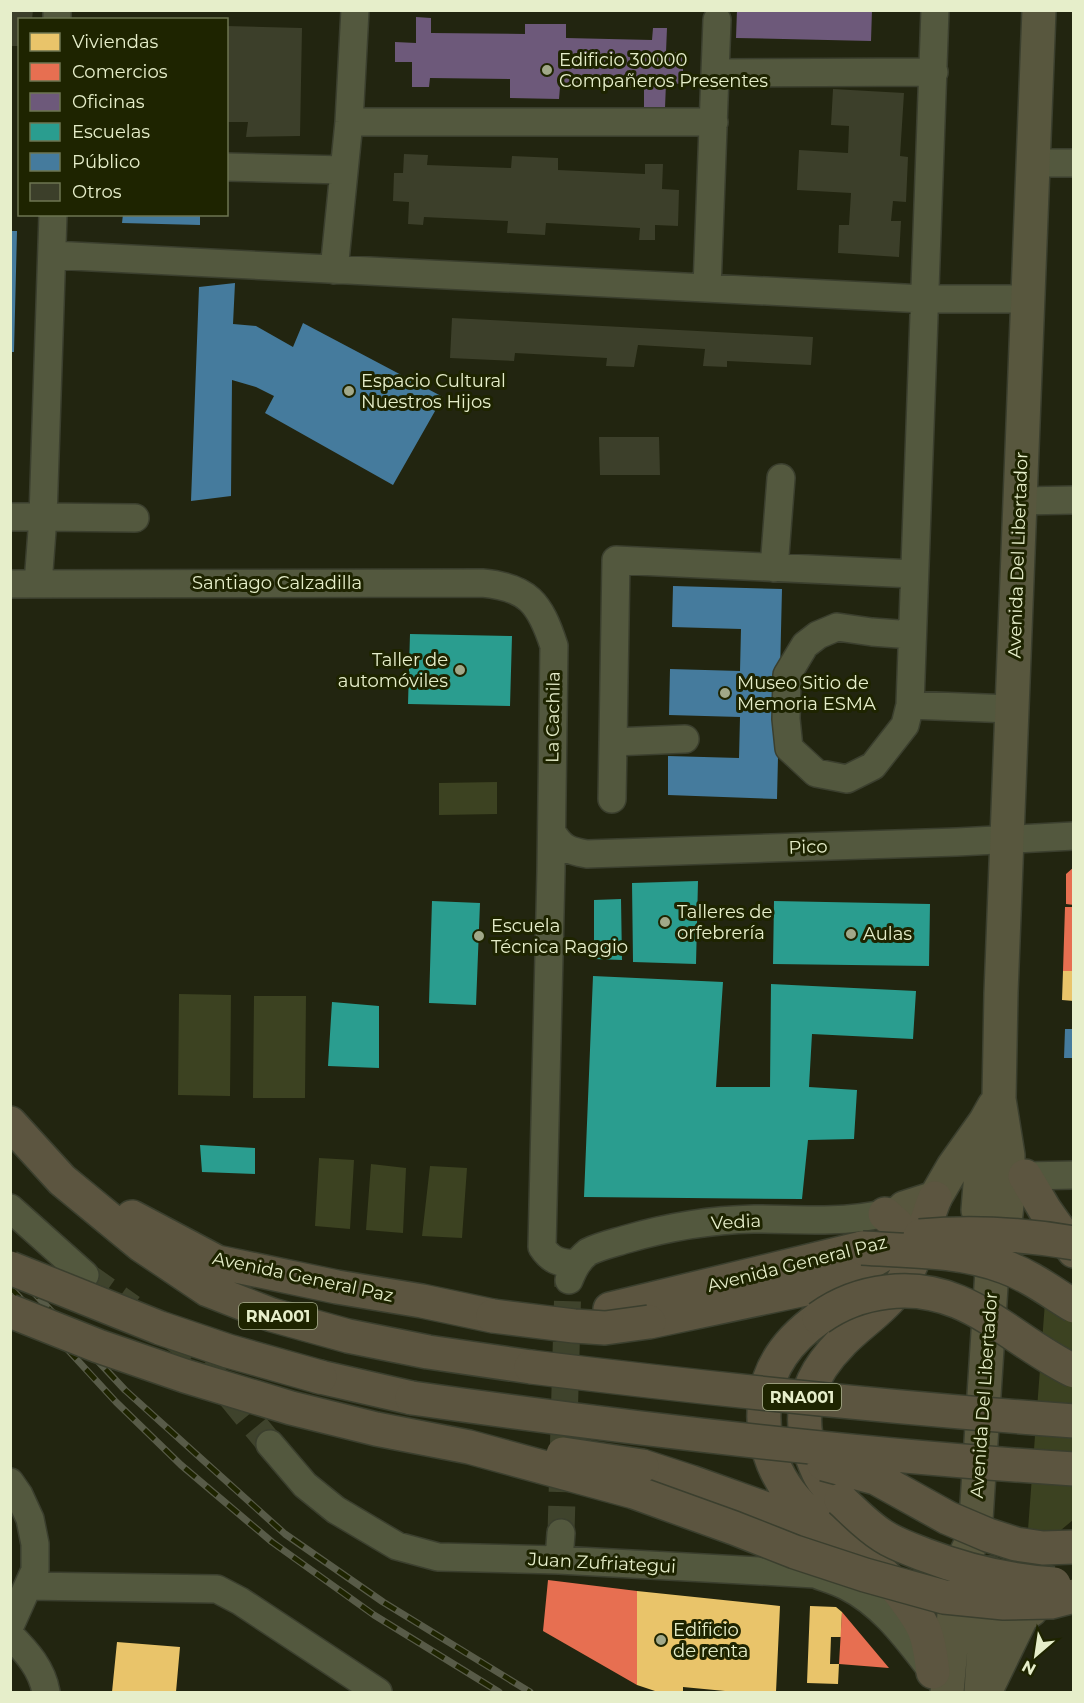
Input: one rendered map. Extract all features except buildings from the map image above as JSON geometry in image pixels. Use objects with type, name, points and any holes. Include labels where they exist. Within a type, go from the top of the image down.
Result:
[{"type":"highway","points":[[10,1123],[62,1180]]},
{"type":"highway","points":[[1017,1166],[1074,1251]]},
{"type":"highway","name":"Avenida General Paz","points":[[62,1180],[218,1262],[479,1313],[610,1309],[905,1238],[950,1233],[996,1233],[1074,1244]]},
{"type":"highway","name":"Avenida General Paz","points":[[62,1180],[141,1245],[208,1290],[273,1315],[348,1336],[428,1352],[650,1382],[942,1411],[1074,1421]]},
{"type":"highway","points":[[479,1313],[605,1328],[649,1322],[815,1287],[858,1270],[913,1218]]},
{"type":"highway","points":[[913,1218],[910,1266],[901,1283],[888,1299],[831,1354],[815,1376],[805,1403],[806,1436],[821,1478],[868,1525],[903,1546],[976,1572],[1005,1579],[1074,1584]]},
{"type":"highway","points":[[862,1248],[941,1253],[985,1261],[1025,1275],[1074,1306]]},
{"type":"highway","name":"RNA001","points":[[10,1268],[160,1328],[228,1351],[320,1377],[412,1398],[579,1422],[732,1439],[937,1459],[1074,1469]]},
{"type":"highway","points":[[940,1686],[925,1631],[899,1591],[875,1566],[802,1508],[782,1482],[768,1452],[764,1425],[765,1394],[773,1369],[792,1341],[806,1327],[835,1306],[867,1295],[910,1290],[958,1300],[1045,1357],[1074,1371]]},
{"type":"highway","points":[[10,1311],[98,1346],[185,1376],[291,1408],[376,1429],[469,1447],[634,1492],[795,1552],[944,1597],[1004,1603],[1051,1602],[1074,1596]]},
{"type":"highway","points":[[732,1439],[876,1478],[948,1518],[1016,1544],[1043,1548],[1074,1547]]},
{"type":"highway","points":[[469,1447],[557,1454],[642,1467],[833,1532]]},
{"type":"highway","points":[[1027,1613],[1053,1558],[1074,1533]]},
{"type":"highway","points":[[1027,1613],[1053,1594],[1074,1584]]},
{"type":"main road","name":"Avenida Del Libertador","points":[[993,1255],[978,1210],[992,1110],[1006,840],[1039,10]]},
{"type":"main road","name":"Avenida Del Libertador","points":[[940,1686],[955,1604],[958,1570],[975,1535],[993,1255],[1006,1214],[1008,1195],[1017,1166],[992,1110]]},
{"type":"main road","points":[[913,1218],[953,1167],[992,1110]]},
{"type":"main road","name":"Avenida Del Libertador","points":[[975,1535],[990,1575],[983,1692]]},
{"type":"main road","points":[[983,1692],[1027,1613]]},
{"type":"street","points":[[334,270],[348,122],[355,10]]},
{"type":"street","points":[[912,635],[837,627],[818,635],[805,645],[787,675],[786,719],[789,748],[816,773],[847,779],[873,766],[905,725],[910,705],[935,10]]},
{"type":"street","points":[[707,288],[717,20]]},
{"type":"street","points":[[716,73],[934,72]]},
{"type":"street","points":[[348,122],[714,122]]},
{"type":"street","points":[[1033,164],[1074,163]]},
{"type":"street","points":[[228,167],[344,170]]},
{"type":"street","points":[[38,584],[43,517],[53,216]]},
{"type":"street","points":[[52,255],[924,299],[1028,299]]},
{"type":"street","points":[[774,568],[781,478]]},
{"type":"street","points":[[1020,501],[1074,500]]},
{"type":"street","points":[[10,517],[135,518]]},
{"type":"street","points":[[612,799],[616,560],[914,573]]},
{"type":"street","name":"Santiago Calzadilla","points":[[10,584],[482,583],[503,585],[525,595],[536,607]]},
{"type":"street","name":"La Cachila","points":[[536,607],[546,621],[554,646],[542,1247],[552,1259],[572,1273]]},
{"type":"street","points":[[910,705],[1011,710]]},
{"type":"street","points":[[613,742],[685,739]]},
{"type":"street","name":"Pico","points":[[552,832],[558,842],[572,851],[587,854],[1074,836]]},
{"type":"street","points":[[1017,1166],[1074,1175]]},
{"type":"street","points":[[10,1208],[85,1275]]},
{"type":"street","name":"Vedia","points":[[572,1273],[580,1258],[595,1248],[682,1226],[717,1221],[913,1218]]},
{"type":"street","name":"Juan Zufriategui","points":[[270,1444],[305,1485],[336,1510],[397,1546],[438,1557],[559,1560],[815,1574],[847,1586],[879,1608],[896,1624],[940,1686]]},
{"type":"street","points":[[10,1482],[19,1495],[30,1520],[35,1544],[35,1570],[10,1626]]},
{"type":"street","points":[[559,1560],[561,1533]]},
{"type":"street","points":[[28,1586],[217,1589],[240,1601],[378,1692]]},
{"type":"street","points":[[1027,1613],[1074,1610]]},
{"type":"street","points":[[10,1635],[30,1655],[45,1683],[46,1692]]},
{"type":"green space","points":[[497,782],[497,814],[439,815],[439,783]]},
{"type":"green space","points":[[179,994],[231,995],[230,1096],[178,1095]]},
{"type":"green space","points":[[254,996],[306,996],[305,1098],[253,1098]]},
{"type":"green space","points":[[319,1158],[354,1160],[350,1229],[315,1226]]},
{"type":"green space","points":[[371,1164],[406,1168],[403,1233],[366,1230]]},
{"type":"green space","points":[[430,1166],[467,1168],[462,1238],[422,1236]]},
{"type":"green space","points":[[1045,1302],[1073,1322],[1073,1520],[1055,1535],[1027,1543]]},
{"type":"tunnel","points":[[85,1275],[132,1308]]},
{"type":"tunnel","points":[[561,1533],[568,1282]]},
{"type":"tunnel","points":[[173,1337],[195,1353],[270,1444]]},
{"type":"railway","points":[[10,1267],[125,1390],[285,1534],[383,1602],[530,1692]]},
{"type":"railway","points":[[10,1287],[116,1402],[181,1465],[272,1542],[374,1615],[499,1692]]},
{"type":"place","name":"Edificio 30000 Compañeros Presentes","points":[[547,70]]},
{"type":"place","name":"Espacio Cultural Nuestros Hijos","points":[[349,391]]},
{"type":"place","name":"Taller de automóviles","points":[[460,670]]},
{"type":"place","name":"Museo Sitio de Memoria ESMA","points":[[725,693]]},
{"type":"place","name":"Talleres de orfebrería","points":[[665,922]]},
{"type":"place","name":"Aulas","points":[[851,934]]},
{"type":"place","name":"Escuela Técnica Raggio","points":[[479,936]]},
{"type":"place","name":"Edificio de renta","points":[[661,1640]]}]
